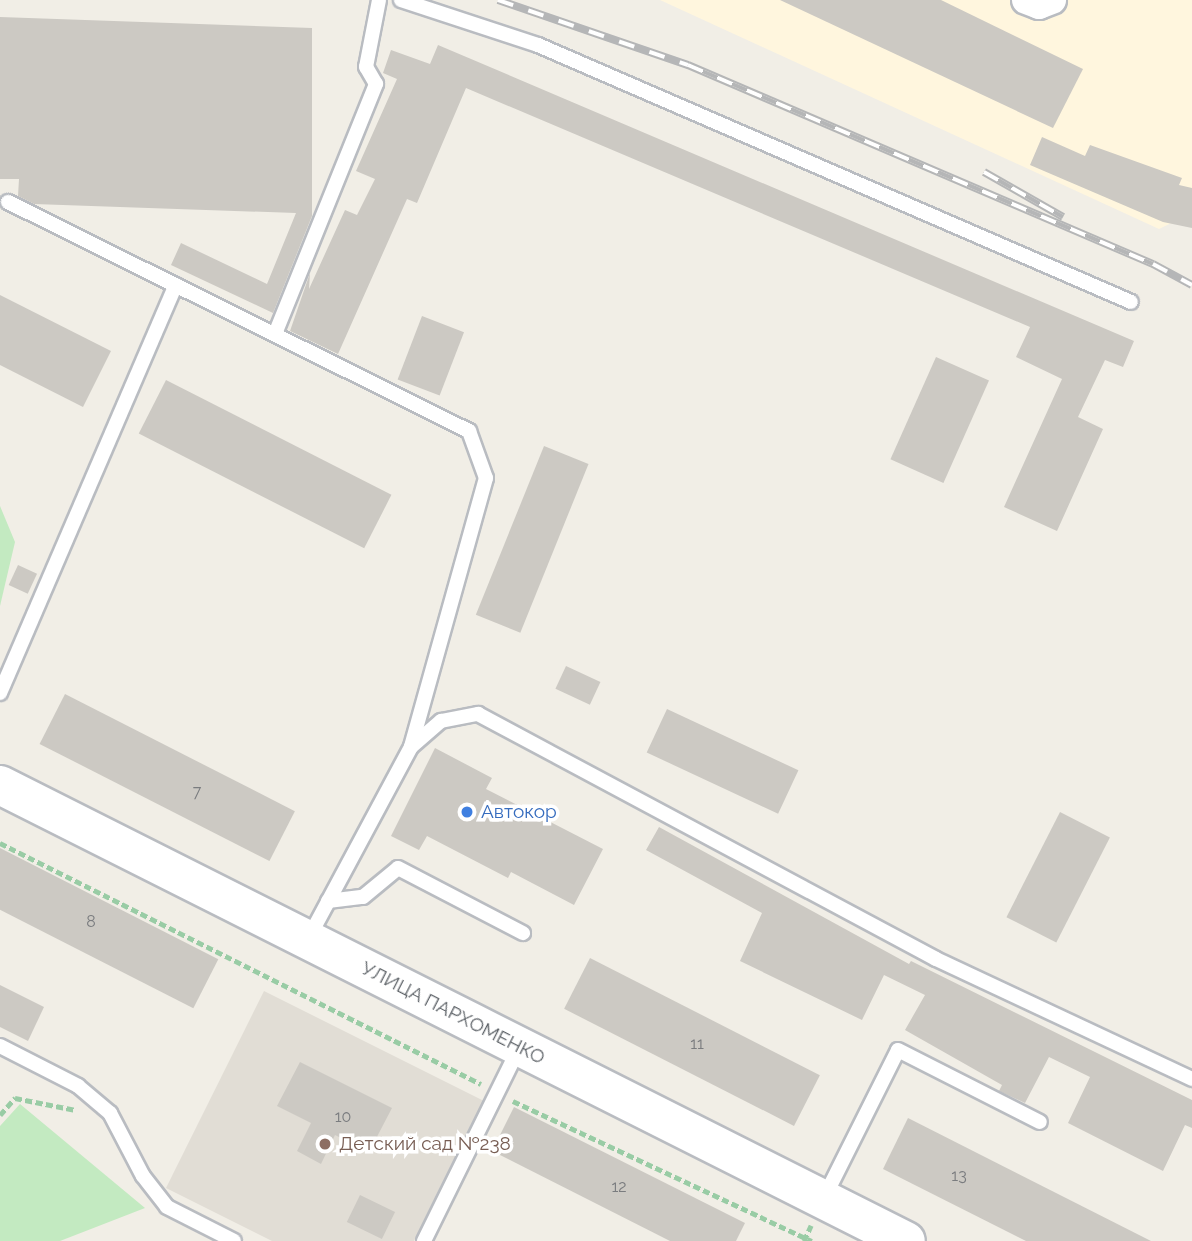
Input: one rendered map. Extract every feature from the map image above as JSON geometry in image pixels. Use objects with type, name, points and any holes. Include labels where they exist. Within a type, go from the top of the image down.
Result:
[{"type":"street","points":[[1026,0],[1039,5],[1052,0]]},
{"type":"street","name":"УЛИЦА ПАРХОМЕНКО","points":[[0,785],[906,1241]]},
{"type":"lane","points":[[275,334],[376,83],[366,67],[379,0]]},
{"type":"lane","points":[[401,0],[538,45],[1130,302]]},
{"type":"lane","points":[[8,202],[469,431],[486,478],[411,747],[308,940]]},
{"type":"lane","points":[[0,694],[176,285]]},
{"type":"lane","points":[[411,747],[441,721],[478,714],[936,959],[1192,1079]]},
{"type":"lane","points":[[328,901],[363,897],[398,868],[523,933]]},
{"type":"lane","points":[[0,1046],[78,1086],[106,1110],[144,1176],[167,1207],[234,1241]]},
{"type":"lane","points":[[424,1241],[520,1046]]},
{"type":"lane","points":[[823,1199],[898,1050],[1040,1122]]},
{"type":"path","points":[[0,843],[496,1093],[812,1241]]},
{"type":"path","points":[[0,1115],[15,1098],[61,1110],[106,1110]]},
{"type":"shaded area","points":[[660,0],[1192,0],[1192,213],[1159,229]]},
{"type":"shaded area","name":"Детский сад №238","points":[[264,991],[484,1101],[414,1241],[272,1241],[166,1188]]},
{"type":"green space","points":[[0,506],[15,542],[0,606]]},
{"type":"green space","points":[[20,1104],[145,1208],[60,1241],[0,1241],[0,1126]]},
{"type":"building","points":[[780,0],[941,0],[1083,69],[1053,128]]},
{"type":"building","points":[[0,17],[312,28],[312,216],[273,313],[171,265],[181,243],[267,284],[296,213],[34,204],[18,196],[19,179],[0,179]]},
{"type":"building","points":[[438,45],[1134,341],[1123,367],[1105,360],[1078,417],[1103,429],[1057,531],[1004,507],[1062,379],[1016,357],[1030,327],[466,88],[417,203],[407,199],[338,354],[290,331],[310,273],[309,289],[345,210],[357,215],[375,179],[356,171],[397,79],[383,73],[391,50],[430,64]]},
{"type":"building","points":[[1042,137],[1085,156],[1090,145],[1182,178],[1179,185],[1192,188],[1192,228],[1163,222],[1030,165]]},
{"type":"building","points":[[0,295],[111,351],[83,407],[0,365]]},
{"type":"building","points":[[422,316],[464,332],[440,396],[398,379]]},
{"type":"building","points":[[936,357],[989,381],[943,483],[890,459]]},
{"type":"building","points":[[166,380],[391,495],[364,548],[139,433]]},
{"type":"building","points":[[544,446],[589,464],[520,633],[476,615]]},
{"type":"building","points":[[18,565],[37,574],[28,594],[9,585]]},
{"type":"building","points":[[566,666],[600,682],[590,705],[555,689]]},
{"type":"building","points":[[65,694],[295,811],[269,861],[40,744]]},
{"type":"building","points":[[667,709],[798,770],[778,814],[647,753]]},
{"type":"building","name":"Автокор","points":[[435,748],[492,778],[486,789],[603,849],[574,905],[511,872],[508,878],[427,836],[419,850],[391,836]]},
{"type":"building","points":[[1060,812],[1110,837],[1056,943],[1006,917]]},
{"type":"building","points":[[659,827],[909,964],[911,961],[1192,1100],[1192,1128],[1185,1125],[1163,1171],[1068,1123],[1090,1077],[1049,1057],[1025,1103],[999,1091],[1002,1085],[905,1030],[925,995],[884,975],[862,1020],[740,961],[762,913],[646,850]]},
{"type":"building","points":[[0,848],[218,959],[193,1008],[0,910]]},
{"type":"building","points":[[590,958],[820,1075],[794,1126],[564,1009]]},
{"type":"building","points":[[0,985],[44,1007],[28,1041],[0,1027]]},
{"type":"building","points":[[300,1062],[392,1108],[369,1152],[335,1135],[321,1164],[297,1151],[311,1123],[277,1106]]},
{"type":"building","points":[[514,1107],[745,1223],[736,1241],[670,1241],[492,1151]]},
{"type":"building","points":[[908,1118],[1151,1241],[1026,1241],[883,1169]]},
{"type":"building","points":[[360,1195],[395,1212],[382,1239],[347,1222]]},
{"type":"railway","points":[[498,0],[688,65],[1153,264],[1192,285]]},
{"type":"railway","points":[[984,172],[1063,217]]},
{"type":"place","name":"Автокор","points":[[467,812]]},
{"type":"place","name":"Детский сад №238","points":[[325,1144]]}]
